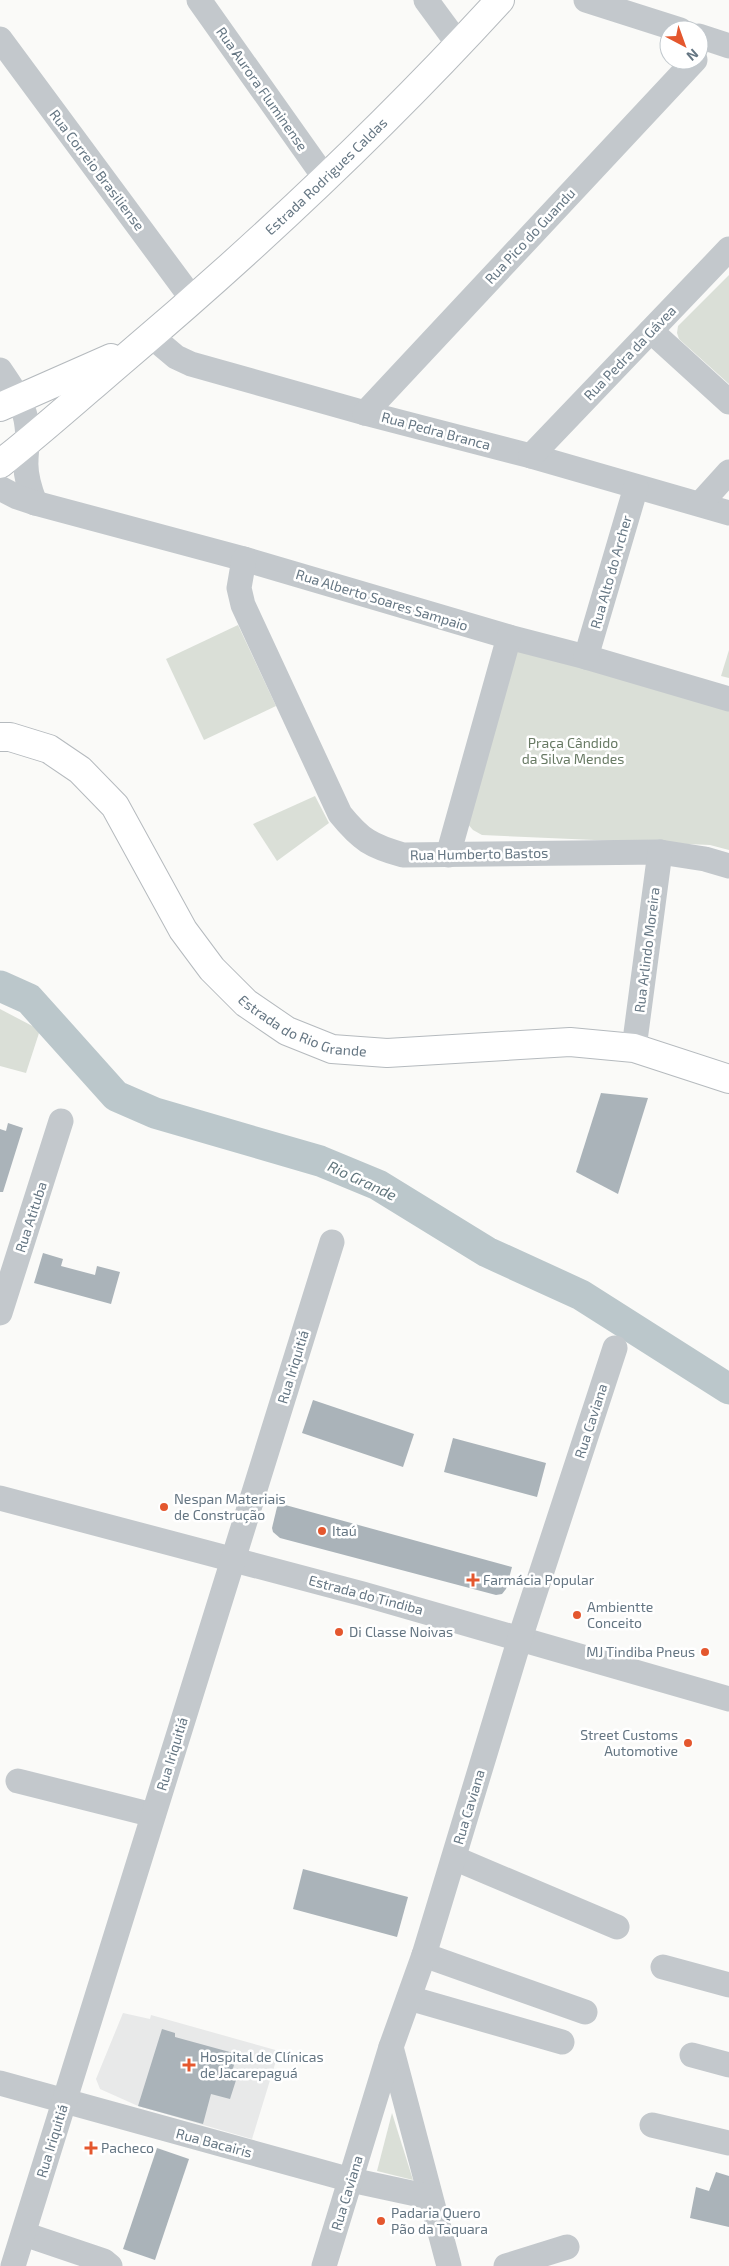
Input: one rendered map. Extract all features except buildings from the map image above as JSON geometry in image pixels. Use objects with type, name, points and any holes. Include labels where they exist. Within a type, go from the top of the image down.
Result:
[{"type":"main road","name":"Estrada Rodrigues Caldas","points":[[0,464],[193,300],[325,178],[459,45],[500,0]]},
{"type":"main road","name":"Estrada Rodrigues Caldas","points":[[9,403],[147,340]]},
{"type":"main road","name":"Estrada do Rio Grande","points":[[0,737],[10,737],[49,749],[80,770],[115,806],[183,930],[212,969],[246,1003],[287,1031],[332,1048],[387,1053],[570,1042],[634,1048],[729,1079]]},
{"type":"street","name":"Rua Aurora Fluminense","points":[[199,0],[325,178]]},
{"type":"street","points":[[426,0],[459,45]]},
{"type":"street","points":[[586,0],[659,23]]},
{"type":"street","name":"Rua Correio Brasiliense","points":[[0,39],[193,300]]},
{"type":"street","name":"Rua Pico do Guandu","points":[[365,413],[686,70]]},
{"type":"street","name":"Rua Pedra da Gávea","points":[[531,456],[729,249]]},
{"type":"street","points":[[652,330],[729,402]]},
{"type":"street","name":"Rua Pedra Branca","points":[[147,340],[191,364],[365,413],[531,456],[729,513]]},
{"type":"street","points":[[0,370],[9,403],[27,424],[29,441],[26,476],[36,503]]},
{"type":"street","points":[[700,504],[729,472]]},
{"type":"street","name":"Rua Alto do Archer","points":[[586,657],[636,487]]},
{"type":"street","name":"Rua Alberto Soares Sampaio","points":[[0,488],[17,498],[244,559],[509,638],[586,657],[729,699]]},
{"type":"street","name":"Rua Humberto Bastos","points":[[244,559],[239,588],[243,604],[340,814],[356,834],[377,848],[403,855],[660,852],[705,859],[729,866]]},
{"type":"street","points":[[448,855],[509,638]]},
{"type":"street","name":"Rua Arlindo Moreira","points":[[634,1048],[660,852]]},
{"type":"street","name":"Rua Atituba","points":[[0,1313],[61,1121]]},
{"type":"street","name":"Rua Iriquitiá","points":[[13,2266],[332,1242]]},
{"type":"street","name":"Rua Caviana","points":[[324,2266],[391,2047],[424,1955],[520,1638],[615,1348]]},
{"type":"street","name":"Estrada do Tindiba","points":[[0,1498],[233,1559],[520,1638],[729,1699]]},
{"type":"street","points":[[18,1781],[153,1815]]},
{"type":"street","points":[[454,1858],[617,1927]]},
{"type":"street","points":[[424,1955],[585,2012]]},
{"type":"street","points":[[663,1967],[729,1985]]},
{"type":"street","points":[[409,1998],[562,2042]]},
{"type":"street","points":[[391,2047],[448,2266]]},
{"type":"street","points":[[692,2055],[729,2066]]},
{"type":"street","name":"Rua Bacairis","points":[[0,2083],[351,2180],[430,2197]]},
{"type":"street","points":[[652,2124],[729,2143]]},
{"type":"street","points":[[24,2234],[104,2261],[110,2266]]},
{"type":"street","points":[[506,2266],[567,2248]]},
{"type":"shaded area","name":"Hospital de Clínicas de Jacarepaguá","points":[[123,2013],[150,2019],[151,2015],[279,2051],[252,2139],[138,2106],[100,2089],[96,2079]]},
{"type":"green space","points":[[729,275],[729,384],[679,339],[677,333],[678,326]]},
{"type":"green space","points":[[238,625],[276,706],[204,740],[166,659]]},
{"type":"green space","points":[[729,650],[729,678],[721,676]]},
{"type":"green space","name":"Praça Cândido da Silva Mendes","points":[[516,651],[729,705],[729,850],[710,845],[482,835],[473,830],[466,822]]},
{"type":"green space","points":[[315,796],[329,823],[277,861],[253,824]]},
{"type":"green space","points":[[0,1009],[40,1030],[26,1073],[0,1066]]},
{"type":"green space","points":[[392,2113],[413,2180],[377,2171]]},
{"type":"waterway","name":"Rio Grande","points":[[0,986],[29,999],[116,1096],[155,1113],[320,1161],[378,1185],[487,1252],[581,1295],[729,1389]]},
{"type":"place","name":"Nespan Materiais de Construção","points":[[164,1507]]},
{"type":"place","name":"Itaú","points":[[322,1531]]},
{"type":"place","name":"Farmácia Popular","points":[[473,1580]]},
{"type":"place","name":"Ambientte Conceito","points":[[577,1615]]},
{"type":"place","name":"Di Classe Noivas","points":[[339,1632]]},
{"type":"place","name":"MJ Tindiba Pneus","points":[[705,1652]]},
{"type":"place","name":"Street Customs Automotive","points":[[688,1743]]},
{"type":"place","name":"Hospital de Clínicas de Jacarepaguá","points":[[189,2065]]},
{"type":"place","name":"Pacheco","points":[[91,2148]]},
{"type":"place","name":"Padaria Quero Pão da Taquara","points":[[381,2221]]}]
